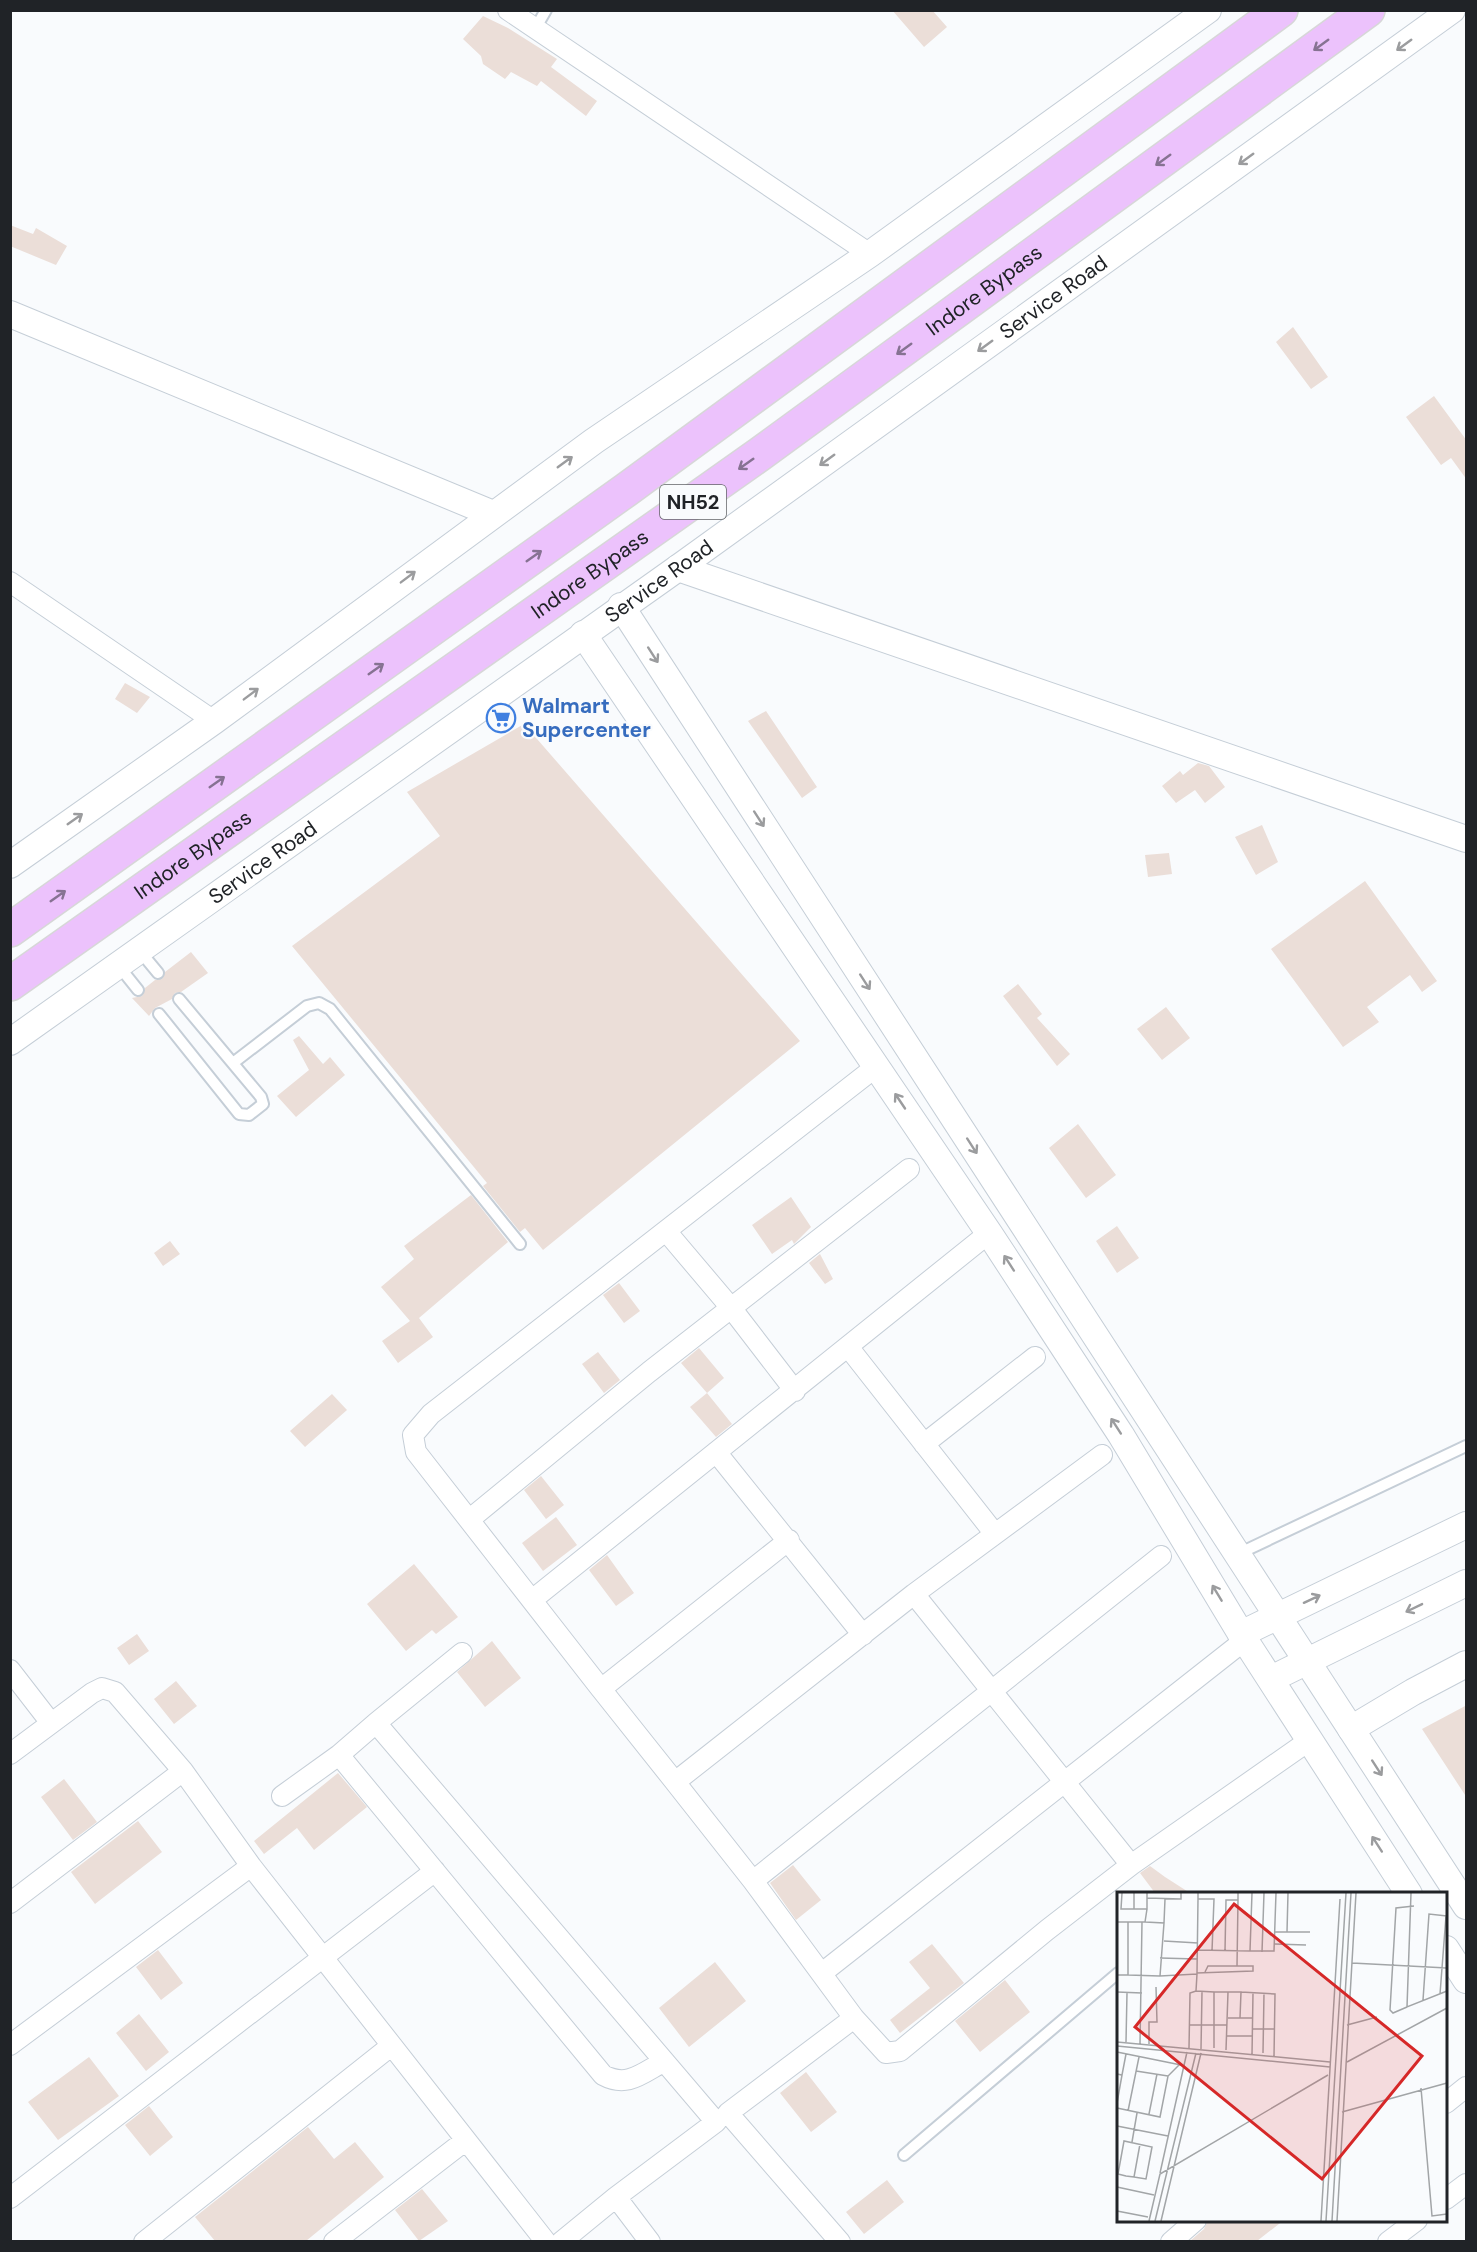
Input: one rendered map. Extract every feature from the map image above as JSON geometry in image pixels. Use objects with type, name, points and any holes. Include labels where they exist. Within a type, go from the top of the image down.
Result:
[{"type":"highway","name":"NH52","points":[[10,930],[626,490],[1281,10]]},
{"type":"highway","name":"Indore Bypass","points":[[10,984],[760,454],[1368,10]]},
{"type":"street","points":[[508,10],[870,254]]},
{"type":"street","name":"Service Road","points":[[10,1042],[621,606],[678,568],[1452,10]]},
{"type":"street","points":[[10,865],[214,722],[594,441],[870,254],[1201,12]]},
{"type":"street","points":[[10,314],[493,514]]},
{"type":"street","points":[[678,568],[1467,839]]},
{"type":"street","points":[[10,582],[214,722]]},
{"type":"street","points":[[621,606],[1467,1906]]},
{"type":"street","points":[[583,634],[877,1066],[1121,1435],[1243,1637],[1405,1892]]},
{"type":"street","points":[[877,1066],[431,1414],[413,1435],[416,1452],[753,1881],[854,2018],[886,2053],[900,2051],[1047,1930],[1131,1865],[1310,1740]]},
{"type":"street","points":[[470,1519],[649,1372],[909,1169]]},
{"type":"street","points":[[666,1231],[732,1309],[795,1392]]},
{"type":"street","points":[[532,1600],[716,1452],[795,1392],[989,1233]]},
{"type":"street","points":[[849,1348],[995,1534]]},
{"type":"street","points":[[924,1444],[1035,1357]]},
{"type":"street","points":[[716,1452],[789,1540],[863,1635]]},
{"type":"street","points":[[675,1782],[914,1594],[1102,1455]]},
{"type":"street","points":[[822,1973],[1243,1637],[1277,1615],[1467,1526]]},
{"type":"street","points":[[601,1689],[789,1540]]},
{"type":"street","points":[[753,1881],[1161,1556]]},
{"type":"street","points":[[1271,1679],[1467,1583]]},
{"type":"street","points":[[914,1594],[1062,1782],[1131,1865]]},
{"type":"street","points":[[282,1796],[339,1755],[462,1653]]},
{"type":"street","points":[[1351,1729],[1413,1692],[1467,1664]]},
{"type":"street","points":[[10,1670],[51,1722]]},
{"type":"street","points":[[10,1754],[92,1693],[102,1688],[115,1692],[183,1771],[321,1958],[546,2241]]},
{"type":"street","points":[[376,1723],[663,2062],[722,2118],[840,2241]]},
{"type":"street","points":[[339,1755],[603,2075],[615,2082],[628,2081],[663,2062]]},
{"type":"street","points":[[10,1903],[183,1771]]},
{"type":"street","points":[[10,2045],[251,1866]]},
{"type":"street","points":[[10,2198],[435,1871]]},
{"type":"street","points":[[1447,1950],[1467,1980]]},
{"type":"street","points":[[561,2241],[616,2196],[854,2018]]},
{"type":"street","points":[[144,2241],[391,2046]]},
{"type":"street","points":[[1447,2102],[1467,2087]]},
{"type":"street","points":[[334,2241],[466,2140]]},
{"type":"street","points":[[1447,2198],[1467,2184]]},
{"type":"street","points":[[616,2196],[650,2241]]},
{"type":"street","points":[[1171,2241],[1194,2222]]},
{"type":"street","points":[[1388,2241],[1413,2222]]},
{"type":"lane","points":[[535,28],[546,10]]},
{"type":"lane","points":[[139,950],[158,973]]},
{"type":"lane","points":[[118,965],[138,990]]},
{"type":"lane","points":[[159,1014],[239,1114],[249,1115],[263,1104],[263,1101],[179,999]]},
{"type":"lane","points":[[233,1063],[307,1006],[318,1003],[330,1009],[520,1244]]},
{"type":"lane","points":[[1238,1554],[1467,1446]]},
{"type":"lane","points":[[904,2155],[1117,1975]]},
{"type":"building","points":[[892,10],[932,10],[947,27],[924,47]]},
{"type":"building","points":[[483,16],[508,28],[557,59],[551,67],[597,101],[586,116],[541,81],[537,86],[511,72],[505,79],[483,64],[481,56],[463,39]]},
{"type":"building","points":[[10,225],[33,234],[36,228],[67,246],[56,265],[10,246]]},
{"type":"building","points":[[1293,327],[1328,377],[1311,389],[1276,342]]},
{"type":"building","points":[[1434,396],[1467,441],[1467,480],[1451,458],[1441,465],[1406,417]]},
{"type":"building","points":[[125,683],[150,697],[137,713],[115,699]]},
{"type":"building","points":[[766,711],[817,787],[802,798],[748,721]]},
{"type":"building","points":[[524,724],[800,1041],[543,1250],[525,1228],[520,1232],[483,1186],[487,1183],[292,946],[440,836],[407,792]]},
{"type":"building","points":[[1198,763],[1209,766],[1225,787],[1205,803],[1195,790],[1176,803],[1162,786],[1180,771],[1183,775]]},
{"type":"building","points":[[1262,825],[1278,862],[1256,875],[1235,837]]},
{"type":"building","points":[[1169,853],[1172,874],[1148,877],[1145,855]]},
{"type":"building","points":[[1365,881],[1437,981],[1422,992],[1410,975],[1367,1007],[1379,1022],[1343,1047],[1271,949]]},
{"type":"building","points":[[191,952],[208,973],[181,992],[175,993],[172,999],[155,1008],[149,1016],[132,998],[142,996],[145,988],[155,980],[162,979],[165,972]]},
{"type":"building","points":[[1018,984],[1042,1014],[1037,1018],[1070,1054],[1057,1066],[1003,996]]},
{"type":"building","points":[[1166,1007],[1190,1038],[1162,1060],[1137,1029]]},
{"type":"building","points":[[299,1036],[323,1064],[330,1057],[345,1075],[296,1117],[277,1096],[309,1070],[293,1040]]},
{"type":"building","points":[[1078,1124],[1116,1175],[1086,1198],[1049,1148]]},
{"type":"building","points":[[471,1195],[508,1242],[419,1318],[433,1337],[398,1363],[382,1341],[410,1321],[381,1287],[414,1259],[404,1246]]},
{"type":"building","points":[[791,1197],[811,1227],[794,1244],[792,1240],[772,1254],[752,1225]]},
{"type":"building","points":[[1117,1226],[1139,1258],[1117,1273],[1096,1241]]},
{"type":"building","points":[[170,1241],[180,1254],[163,1266],[154,1253]]},
{"type":"building","points":[[820,1254],[833,1279],[825,1284],[809,1263]]},
{"type":"building","points":[[619,1283],[640,1311],[624,1323],[603,1295]]},
{"type":"building","points":[[699,1348],[724,1378],[707,1393],[681,1363]]},
{"type":"building","points":[[598,1352],[620,1380],[604,1393],[582,1364]]},
{"type":"building","points":[[707,1393],[732,1424],[716,1437],[690,1407]]},
{"type":"building","points":[[332,1394],[347,1410],[305,1447],[290,1431]]},
{"type":"building","points":[[541,1476],[564,1505],[546,1519],[524,1490]]},
{"type":"building","points":[[556,1517],[577,1545],[543,1571],[522,1543]]},
{"type":"building","points":[[607,1555],[634,1593],[616,1606],[589,1570]]},
{"type":"building","points":[[414,1564],[458,1617],[436,1634],[432,1630],[406,1651],[367,1604]]},
{"type":"building","points":[[137,1634],[149,1651],[129,1665],[117,1648]]},
{"type":"building","points":[[492,1641],[521,1678],[485,1707],[457,1672]]},
{"type":"building","points":[[176,1681],[197,1706],[174,1724],[154,1699]]},
{"type":"building","points":[[1467,1705],[1467,1798],[1422,1729]]},
{"type":"building","points":[[338,1773],[367,1807],[314,1850],[297,1828],[264,1854],[254,1841]]},
{"type":"building","points":[[64,1779],[97,1822],[73,1840],[41,1797]]},
{"type":"building","points":[[138,1821],[162,1852],[95,1904],[71,1872]]},
{"type":"building","points":[[793,1865],[821,1900],[796,1920],[770,1883]]},
{"type":"building","points":[[1150,1866],[1188,1892],[1154,1892],[1140,1873]]},
{"type":"building","points":[[932,1944],[964,1983],[900,2033],[890,2020],[930,1988],[909,1962]]},
{"type":"building","points":[[158,1950],[183,1983],[161,2000],[136,1967]]},
{"type":"building","points":[[715,1962],[746,2001],[689,2047],[659,2008]]},
{"type":"building","points":[[1005,1980],[1030,2012],[980,2052],[955,2021]]},
{"type":"building","points":[[139,2014],[169,2052],[146,2071],[116,2033]]},
{"type":"building","points":[[89,2057],[119,2096],[58,2140],[28,2102]]},
{"type":"building","points":[[806,2072],[837,2112],[811,2132],[780,2093]]},
{"type":"building","points":[[149,2106],[173,2137],[150,2156],[125,2125]]},
{"type":"building","points":[[308,2127],[334,2159],[355,2142],[384,2177],[306,2241],[215,2241],[195,2217]]},
{"type":"building","points":[[887,2180],[904,2202],[864,2234],[846,2212]]},
{"type":"building","points":[[422,2189],[448,2221],[419,2241],[395,2210]]},
{"type":"building","points":[[1207,2222],[1281,2222],[1257,2241],[1190,2241],[1204,2229]]},
{"type":"place","name":"Walmart Supercenter","points":[[501,718]]}]
